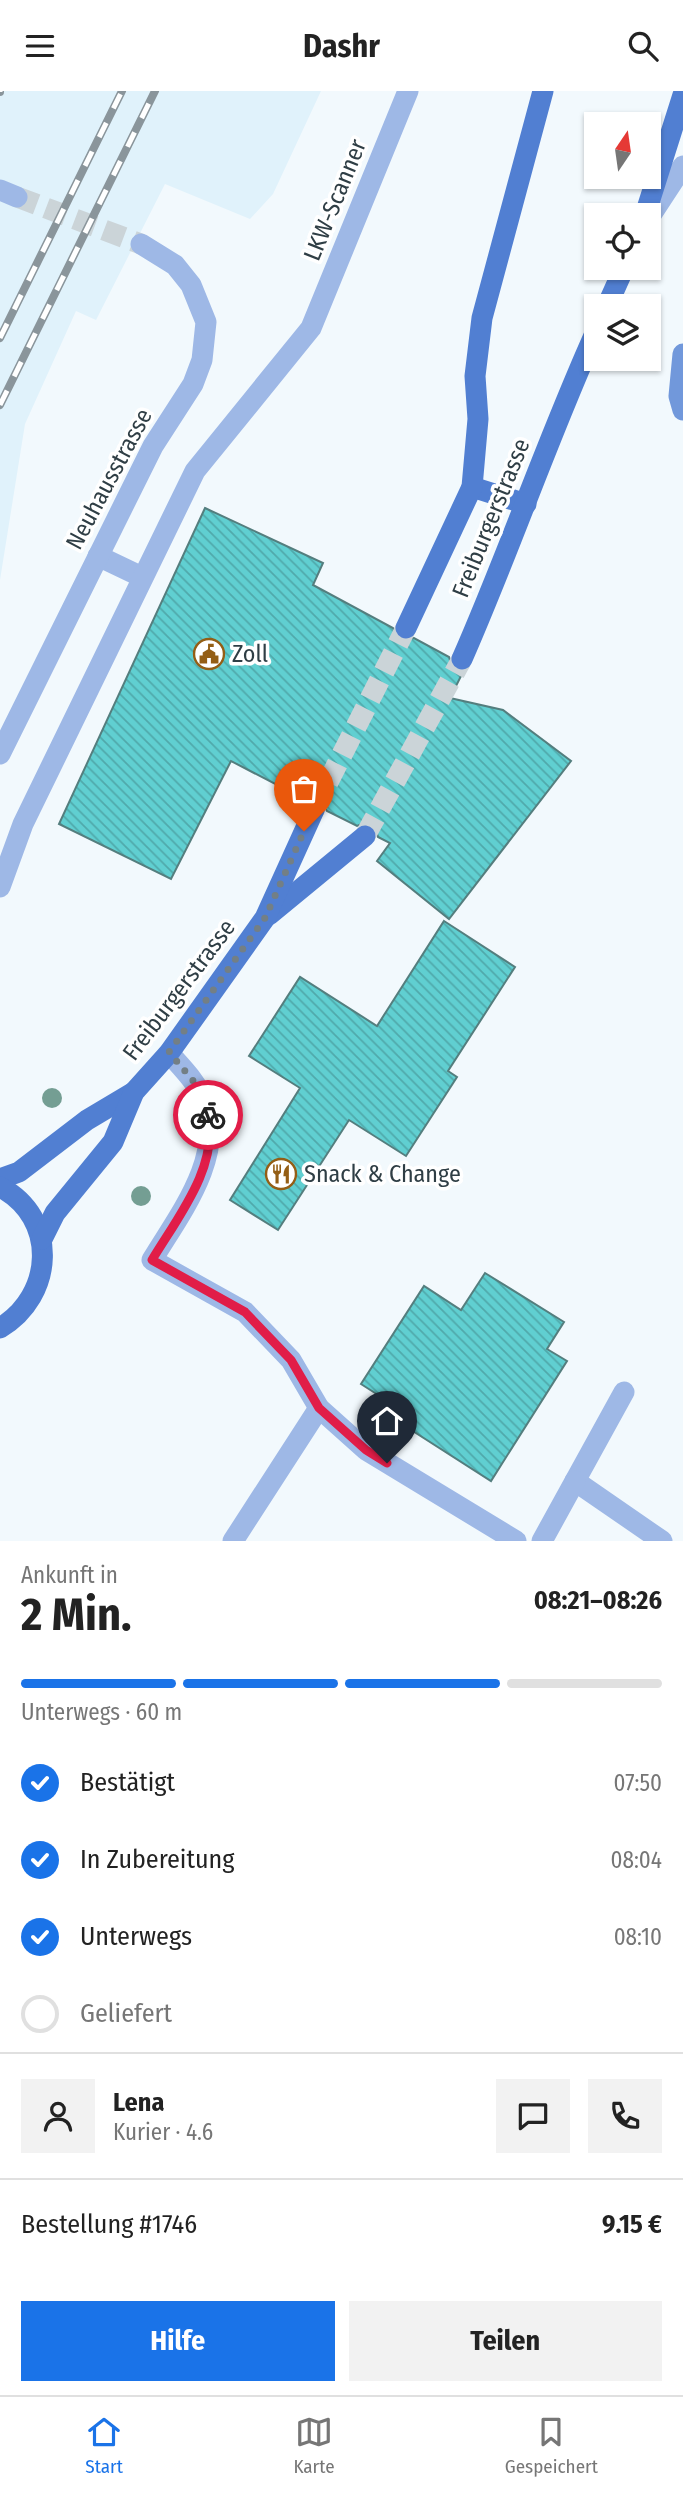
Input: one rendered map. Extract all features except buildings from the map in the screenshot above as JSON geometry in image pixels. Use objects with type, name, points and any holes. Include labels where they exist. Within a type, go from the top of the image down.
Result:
[{"type":"main road","name":"Freiburgerstrasse","points":[[406,628],[472,487],[478,419],[475,376],[480,333],[543,91]]},
{"type":"main road","points":[[651,203],[683,95]]},
{"type":"main road","name":"Freiburgerstrasse","points":[[462,659],[584,358]]},
{"type":"main road","points":[[472,487],[526,504]]},
{"type":"main road","name":"Freiburgerstrasse","points":[[0,1179],[19,1173],[87,1120],[134,1092],[169,1052],[265,918],[314,810]]},
{"type":"main road","name":"Freiburgerstrasse","points":[[265,918],[365,836]]},
{"type":"main road","name":"Freiburgerstrasse","points":[[42,1239],[55,1213],[113,1142],[134,1092]]},
{"type":"main road","points":[[0,1187],[23,1204],[42,1239],[44,1260],[35,1293],[25,1309],[0,1328]]},
{"type":"street","name":"LKW-Scanner","points":[[0,887],[23,824],[195,471],[311,328],[408,91]]},
{"type":"street","points":[[657,203],[683,166]]},
{"type":"street","name":"Neuhausstrasse","points":[[0,754],[153,446],[193,384],[206,341],[204,314],[191,285],[175,265],[141,244]]},
{"type":"street","points":[[683,354],[679,396],[683,410]]},
{"type":"street","points":[[98,555],[142,577]]},
{"type":"street","points":[[169,1052],[195,1083],[205,1102],[210,1125],[208,1157],[189,1198],[152,1260],[245,1312],[291,1360],[319,1408],[366,1450],[516,1541]]},
{"type":"street","points":[[542,1541],[624,1392]]},
{"type":"street","points":[[233,1541],[319,1408]]},
{"type":"street","points":[[575,1481],[662,1541]]},
{"type":"shaded area","points":[[0,91],[321,91],[273,194],[250,219],[165,184],[96,320],[76,311],[25,424],[0,580]]},
{"type":"tunnel","points":[[17,197],[141,244]]},
{"type":"tunnel","points":[[314,810],[406,628]]},
{"type":"tunnel","points":[[365,836],[462,659]]},
{"type":"railway","points":[[0,338],[122,91]]},
{"type":"railway","points":[[0,405],[155,91]]},
{"type":"way so far","points":[[208,1115],[205,1102],[195,1083],[169,1052],[265,918],[304,831]]},
{"type":"place","name":"Zoll","points":[[209,654]]},
{"type":"place","name":"Snack & Change","points":[[281,1174]]},
{"type":"route","points":[[208,1115],[208,1157],[189,1198],[152,1260],[245,1312],[291,1360],[319,1408],[366,1450],[387,1463]]}]
